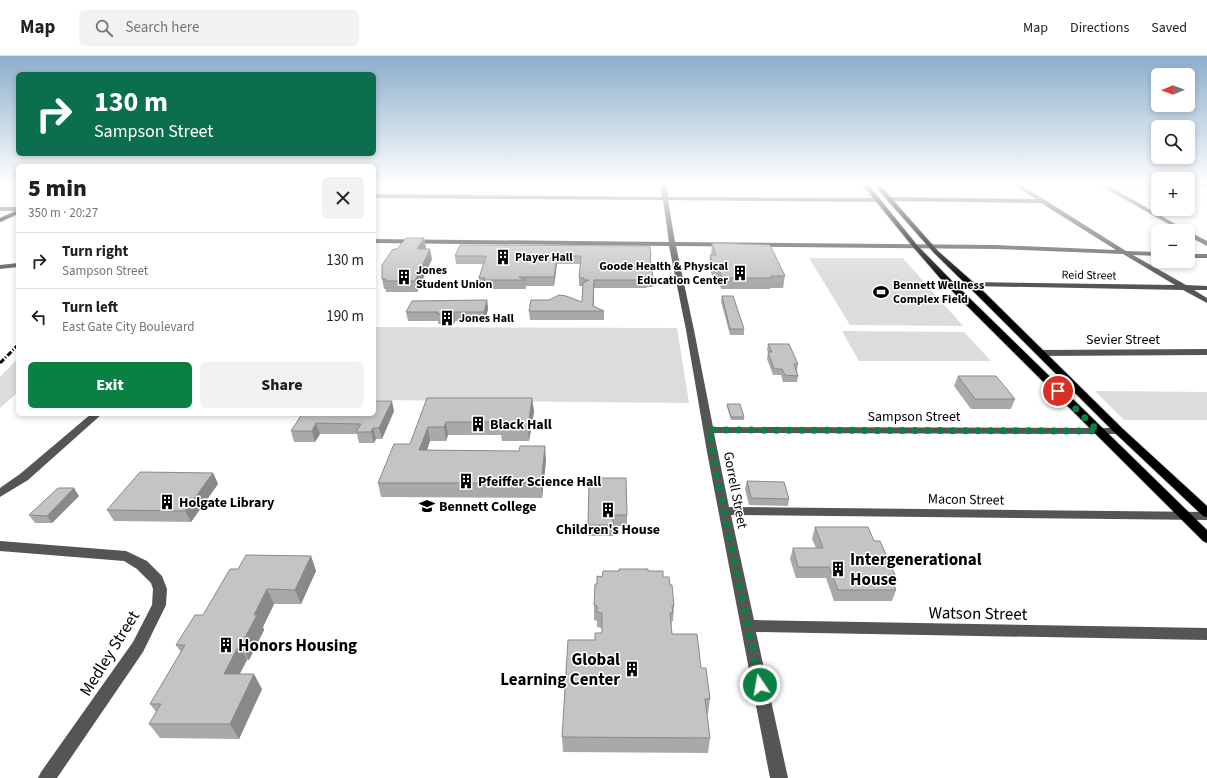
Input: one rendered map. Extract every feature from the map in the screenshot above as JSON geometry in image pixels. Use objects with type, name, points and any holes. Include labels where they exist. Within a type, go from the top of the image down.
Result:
[{"type":"main road","points":[[891,217],[949,283],[1207,538]]},
{"type":"main road","points":[[904,217],[930,246],[1207,515]]},
{"type":"street","name":"Gorrell Street","points":[[668,217],[672,244],[724,511],[779,778]]},
{"type":"street","points":[[1068,217],[1207,301]]},
{"type":"street","points":[[1159,217],[1172,224]]},
{"type":"street","points":[[1195,237],[1207,244]]},
{"type":"street","points":[[376,241],[1036,247],[1151,254]]},
{"type":"street","points":[[1195,256],[1207,256]]},
{"type":"street","points":[[0,267],[16,265]]},
{"type":"street","name":"Reid Street","points":[[970,284],[1207,288]]},
{"type":"street","name":"Sevier Street","points":[[1040,353],[1207,352]]},
{"type":"street","points":[[0,493],[24,477],[95,416]]},
{"type":"street","name":"Sampson Street","points":[[709,430],[1119,431]]},
{"type":"street","name":"Macon Street","points":[[724,511],[1207,515]]},
{"type":"street","name":"Medley Street","points":[[0,546],[126,556],[142,565],[157,580],[160,589],[159,605],[138,647],[47,778]]},
{"type":"street","name":"Watson Street","points":[[748,626],[1207,634]]},
{"type":"shaded area","name":"Bennett Wellness Complex Field","points":[[809,258],[903,258],[963,326],[850,325]]},
{"type":"shaded area","points":[[376,327],[677,328],[689,403],[376,400]]},
{"type":"shaded area","points":[[842,331],[964,332],[991,361],[859,361]]},
{"type":"shaded area","points":[[16,360],[16,394],[0,408],[0,377]]},
{"type":"shaded area","points":[[1095,391],[1207,392],[1207,420],[1124,420]]},
{"type":"building","points":[[406,238],[424,238],[417,249],[430,249],[415,281],[384,281],[386,279],[382,279],[382,265],[393,249],[397,249]]},
{"type":"building","points":[[712,243],[770,245],[785,276],[771,276],[772,278],[722,278],[718,265],[714,265],[710,255],[716,255]]},
{"type":"building","points":[[460,245],[650,246],[653,278],[647,278],[647,280],[594,280],[593,306],[604,311],[529,311],[531,300],[549,300],[559,295],[582,302],[583,283],[589,280],[579,278],[581,256],[557,256],[554,277],[519,277],[526,280],[484,280],[485,278],[479,278],[486,256],[455,256]]},
{"type":"building","points":[[722,296],[733,296],[744,329],[730,329]]},
{"type":"building","points":[[487,300],[484,312],[454,312],[453,314],[437,314],[438,312],[406,312],[412,301]]},
{"type":"building","points":[[768,344],[789,344],[798,364],[794,364],[798,376],[785,375],[782,369],[774,369],[768,352],[772,352]]},
{"type":"building","points":[[958,376],[996,376],[1015,399],[975,399]]},
{"type":"building","points":[[427,398],[532,398],[528,427],[500,427],[502,422],[446,422],[444,427],[428,427],[419,450],[519,451],[520,446],[545,446],[541,483],[378,483],[394,444],[410,444]]},
{"type":"building","points":[[376,401],[392,401],[379,428],[373,428],[371,432],[356,432],[361,424],[316,423],[312,431],[291,431],[301,416],[376,416]]},
{"type":"building","points":[[727,404],[740,404],[744,417],[731,417]]},
{"type":"building","points":[[140,472],[213,473],[185,511],[107,510]]},
{"type":"building","name":"Children's House","points":[[598,478],[626,478],[627,515],[613,515],[613,525],[588,525],[589,484],[598,484]]},
{"type":"building","points":[[747,481],[784,482],[789,499],[751,498]]},
{"type":"building","points":[[58,488],[74,488],[47,516],[29,515]]},
{"type":"building","name":"Intergenerational House","points":[[815,527],[868,527],[874,541],[880,541],[895,575],[890,575],[896,590],[838,590],[829,567],[798,567],[793,548],[823,548]]},
{"type":"building","name":"Honors Housing","points":[[246,555],[311,556],[295,590],[267,589],[254,615],[257,615],[224,674],[254,674],[230,724],[149,724],[161,704],[150,704],[185,645],[176,645],[195,615],[203,615],[230,569],[238,569]]},
{"type":"building","name":"Global Learning Center","points":[[619,569],[648,569],[648,571],[663,571],[663,577],[669,577],[670,585],[672,585],[674,606],[672,606],[673,613],[670,613],[672,634],[697,634],[701,668],[706,668],[710,699],[705,699],[710,738],[562,737],[568,640],[595,640],[595,633],[602,633],[602,613],[597,612],[597,606],[594,605],[597,576],[602,577],[603,571],[619,571]]},
{"type":"railway","points":[[0,363],[16,347]]},
{"type":"place","name":"Player Hall","points":[[503,257]]},
{"type":"place","name":"Goode Health & Physical Education Center","points":[[740,273]]},
{"type":"place","name":"Jones Student Union","points":[[404,277]]},
{"type":"place","name":"Bennett Wellness Complex Field","points":[[881,292]]},
{"type":"place","name":"Jones Hall","points":[[447,318]]},
{"type":"place","name":"Black Hall","points":[[478,424]]},
{"type":"place","name":"Pfeiffer Science Hall","points":[[466,481]]},
{"type":"place","name":"Holgate Library","points":[[167,502]]},
{"type":"place","name":"Bennett College","points":[[427,506]]},
{"type":"place","name":"Children's House","points":[[608,510]]},
{"type":"place","name":"Intergenerational House","points":[[838,569]]},
{"type":"place","name":"Honors Housing","points":[[226,645]]},
{"type":"place","name":"Global Learning Center","points":[[632,669]]},
{"type":"route","points":[[760,685],[712,452],[709,430],[1098,431],[1058,391]]}]
